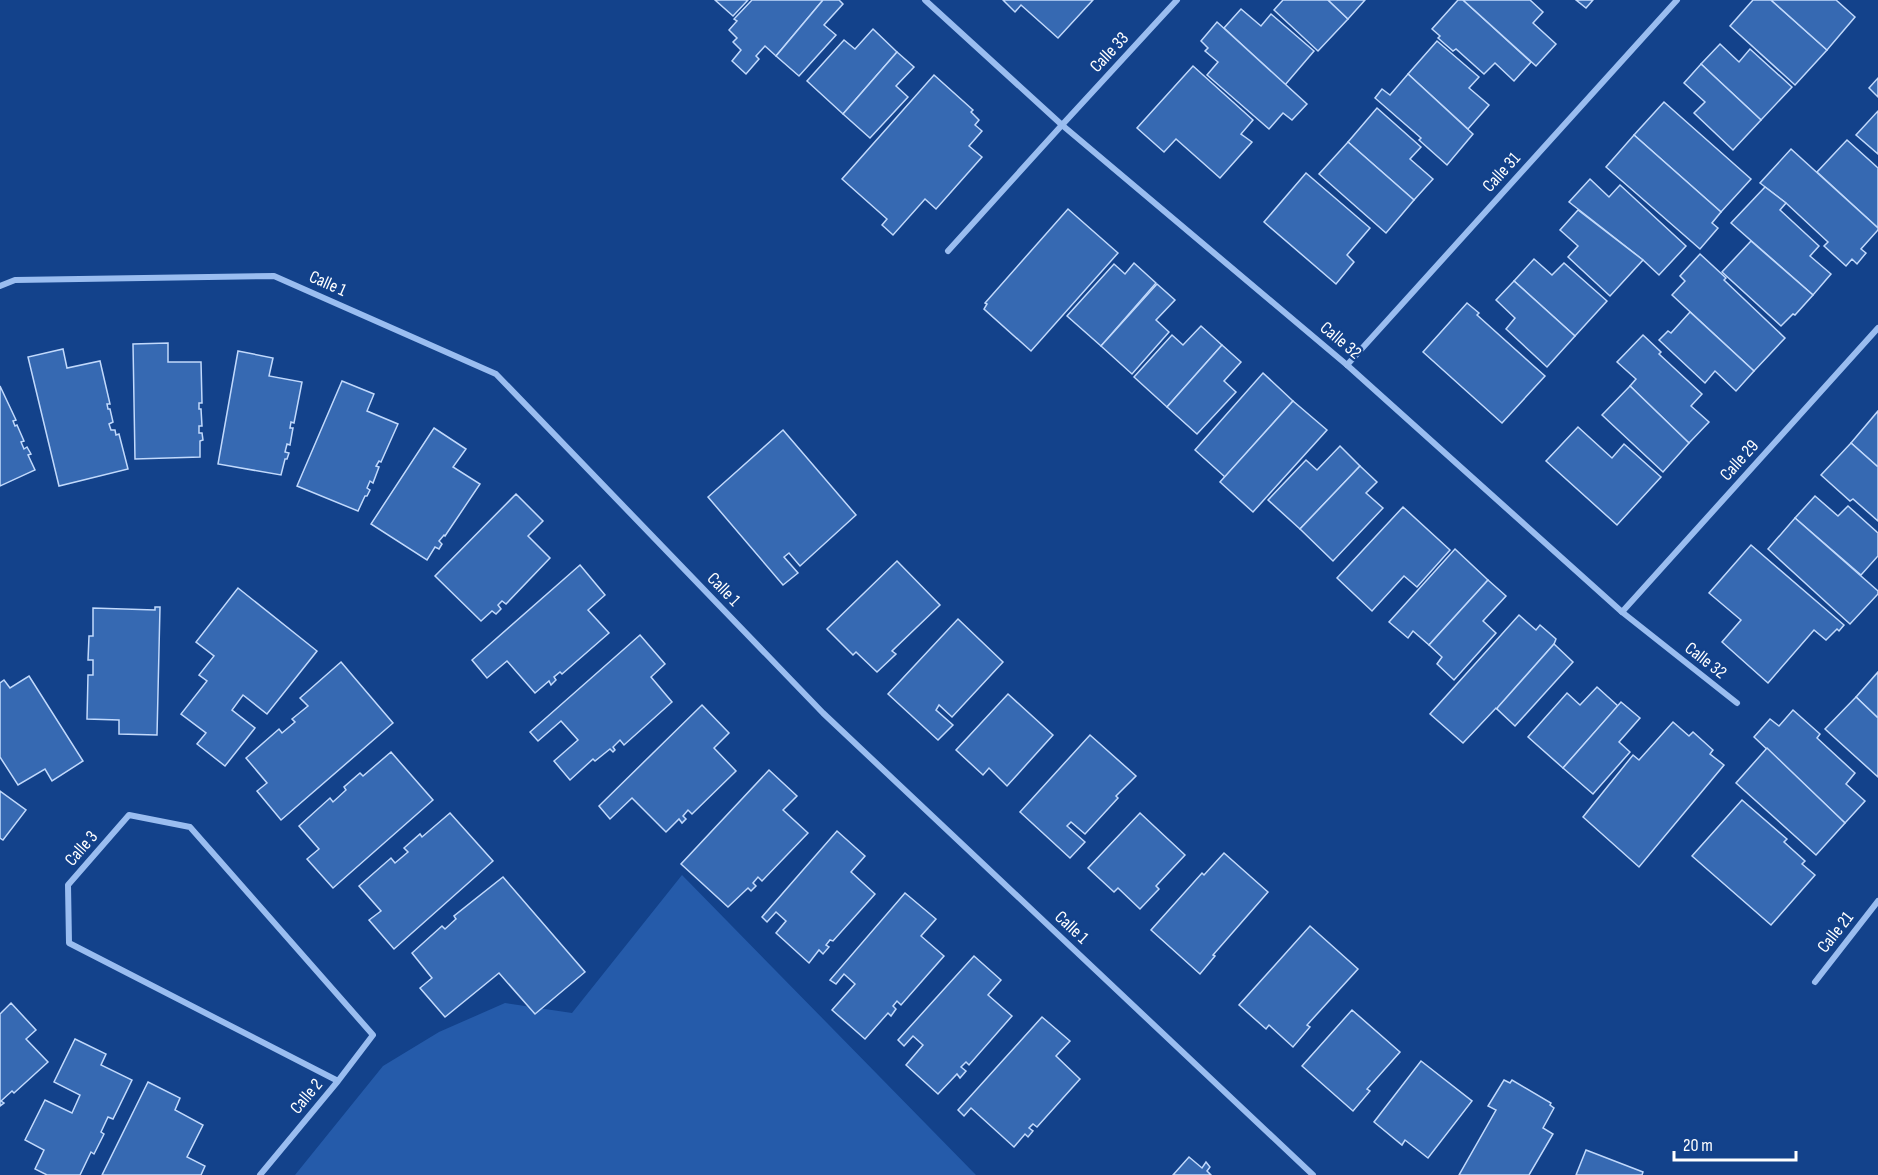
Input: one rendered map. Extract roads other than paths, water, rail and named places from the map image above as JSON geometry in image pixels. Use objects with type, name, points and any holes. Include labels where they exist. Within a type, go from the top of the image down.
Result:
[{"type":"street","name":"Calle 32","points":[[925,0],[1062,125],[1347,365],[1622,612],[1737,703]]},
{"type":"street","name":"Calle 33","points":[[948,251],[1177,0]]},
{"type":"street","name":"Calle 31","points":[[1347,365],[1677,0]]},
{"type":"street","name":"Calle 1","points":[[0,286],[15,279],[274,276],[496,374],[823,713],[1313,1175]]},
{"type":"street","name":"Calle 29","points":[[1622,612],[1878,328]]},
{"type":"street","name":"Calle 3","points":[[338,1081],[69,943],[68,885],[129,815],[189,827],[372,1035]]},
{"type":"street","name":"Calle 21","points":[[1815,982],[1878,900]]},
{"type":"street","name":"Calle 2","points":[[260,1175],[338,1081],[372,1035]]}]
